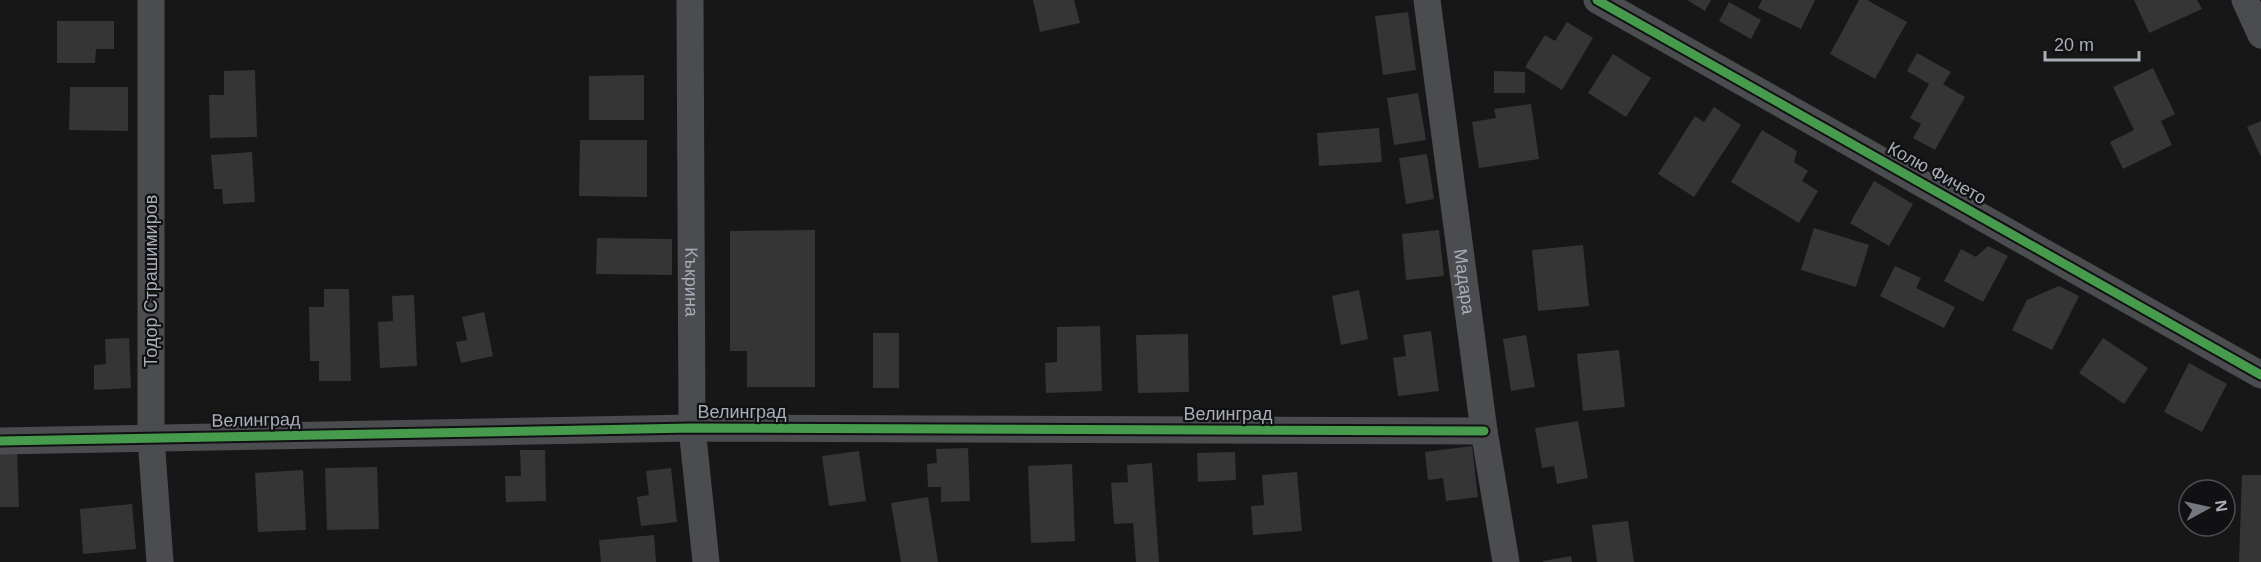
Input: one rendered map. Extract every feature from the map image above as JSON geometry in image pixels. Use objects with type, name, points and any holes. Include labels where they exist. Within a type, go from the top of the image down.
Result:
[{"type":"street","name":"Тодор Страшимиров","points":[[151,0],[152,438],[160,562]]},
{"type":"street","name":"Къкрина","points":[[690,0],[692,428],[706,562]]},
{"type":"street","name":"Мадара","points":[[1427,0],[1484,431],[1506,562]]},
{"type":"street","name":"Колю Фичето","points":[[1597,0],[2261,375]]},
{"type":"street","points":[[2245,0],[2261,35]]},
{"type":"street","name":"Велинград","points":[[0,441],[692,428],[1484,431]]},
{"type":"building","points":[[1033,0],[1074,0],[1080,23],[1040,32]]},
{"type":"building","points":[[1687,0],[1711,0],[1705,11]]},
{"type":"building","points":[[1762,0],[1815,0],[1801,29],[1758,8]]},
{"type":"building","points":[[1859,0],[1867,0],[1907,22],[1875,79],[1830,54]]},
{"type":"building","points":[[2134,0],[2197,0],[2202,9],[2149,33]]},
{"type":"building","points":[[1729,2],[1761,20],[1751,39],[1719,21]]},
{"type":"building","points":[[1408,12],[1416,70],[1383,75],[1375,16]]},
{"type":"building","points":[[57,21],[114,21],[114,49],[96,49],[95,63],[57,63]]},
{"type":"building","points":[[1567,22],[1593,38],[1562,90],[1525,67],[1545,35],[1555,41]]},
{"type":"building","points":[[1917,53],[1951,72],[1943,84],[1965,97],[1935,150],[1913,138],[1921,124],[1910,118],[1929,84],[1907,71]]},
{"type":"building","points":[[1613,54],[1651,78],[1626,117],[1588,93]]},
{"type":"building","points":[[2153,68],[2175,114],[2161,121],[2172,145],[2123,169],[2110,142],[2134,130],[2113,87]]},
{"type":"building","points":[[255,70],[257,137],[210,138],[209,95],[224,95],[224,71]]},
{"type":"building","points":[[1494,71],[1525,72],[1525,93],[1494,93]]},
{"type":"building","points":[[644,75],[644,120],[589,120],[589,76]]},
{"type":"building","points":[[70,87],[128,87],[128,131],[69,130]]},
{"type":"building","points":[[1418,93],[1426,140],[1394,145],[1387,98]]},
{"type":"building","points":[[1531,104],[1539,159],[1479,168],[1472,122],[1496,118],[1494,109]]},
{"type":"building","points":[[1714,107],[1741,125],[1694,197],[1658,174],[1695,116],[1704,122]]},
{"type":"building","points":[[2261,121],[2261,157],[2247,127]]},
{"type":"building","points":[[1379,128],[1382,162],[1319,166],[1317,133]]},
{"type":"building","points":[[1762,130],[1797,151],[1794,162],[1808,171],[1802,181],[1818,191],[1799,223],[1731,182]]},
{"type":"building","points":[[580,140],[647,140],[647,197],[579,196]]},
{"type":"building","points":[[252,152],[255,202],[223,204],[222,189],[214,189],[211,155]]},
{"type":"building","points":[[1427,154],[1434,199],[1406,204],[1399,158]]},
{"type":"building","points":[[1874,181],[1913,204],[1889,246],[1850,223]]},
{"type":"building","points":[[1814,228],[1869,245],[1856,287],[1801,270]]},
{"type":"building","points":[[815,230],[815,387],[747,387],[747,351],[730,351],[730,231]]},
{"type":"building","points":[[1439,230],[1444,276],[1406,280],[1402,234]]},
{"type":"building","points":[[597,238],[672,239],[672,275],[596,274]]},
{"type":"building","points":[[1583,245],[1589,306],[1538,311],[1532,250]]},
{"type":"building","points":[[1988,246],[2008,256],[1983,302],[1944,281],[1961,249],[1976,257]]},
{"type":"building","points":[[1895,266],[1921,278],[1916,288],[1955,307],[1944,328],[1880,296]]},
{"type":"building","points":[[2059,286],[2079,296],[2052,350],[2012,330],[2027,300]]},
{"type":"building","points":[[324,289],[349,289],[351,381],[319,381],[319,361],[310,361],[309,307],[324,307]]},
{"type":"building","points":[[1359,290],[1368,339],[1341,345],[1332,296]]},
{"type":"building","points":[[414,295],[417,366],[380,368],[378,322],[393,321],[392,296]]},
{"type":"building","points":[[484,312],[493,356],[461,363],[456,342],[467,340],[462,317]]},
{"type":"building","points":[[1100,326],[1102,391],[1046,393],[1045,363],[1057,362],[1057,327]]},
{"type":"building","points":[[1431,331],[1439,391],[1398,396],[1393,358],[1406,356],[1403,335]]},
{"type":"building","points":[[873,333],[899,333],[899,388],[873,388]]},
{"type":"building","points":[[1188,334],[1189,392],[1138,393],[1136,335]]},
{"type":"building","points":[[1526,335],[1535,387],[1511,391],[1503,339]]},
{"type":"building","points":[[129,338],[131,388],[94,390],[94,365],[106,364],[105,339]]},
{"type":"building","points":[[2103,338],[2148,368],[2124,404],[2079,373]]},
{"type":"building","points":[[1619,350],[1625,407],[1583,411],[1577,354]]},
{"type":"building","points":[[2189,363],[2227,384],[2202,432],[2164,412]]},
{"type":"building","points":[[1578,421],[1588,478],[1557,484],[1554,466],[1542,468],[1535,428]]},
{"type":"building","points":[[1472,446],[1478,497],[1446,501],[1443,478],[1428,480],[1425,452]]},
{"type":"building","points":[[968,448],[970,501],[941,502],[941,487],[928,487],[927,464],[937,463],[936,449]]},
{"type":"building","points":[[520,450],[545,450],[546,501],[506,502],[505,476],[521,476]]},
{"type":"building","points":[[0,451],[17,451],[19,507],[0,507]]},
{"type":"building","points":[[859,451],[866,501],[829,506],[822,456]]},
{"type":"building","points":[[1235,452],[1236,480],[1198,482],[1197,453]]},
{"type":"building","points":[[1152,463],[1159,562],[1136,562],[1133,523],[1114,524],[1111,483],[1128,482],[1127,465]]},
{"type":"building","points":[[1072,464],[1075,541],[1031,543],[1028,466]]},
{"type":"building","points":[[377,467],[379,529],[327,530],[325,468]]},
{"type":"building","points":[[671,468],[677,522],[641,526],[637,497],[649,495],[646,471]]},
{"type":"building","points":[[303,470],[306,530],[258,532],[255,473]]},
{"type":"building","points":[[1297,472],[1302,531],[1253,535],[1251,506],[1264,505],[1262,475]]},
{"type":"building","points":[[2242,475],[2261,475],[2261,562],[2239,562]]},
{"type":"building","points":[[928,497],[938,562],[901,562],[891,503]]},
{"type":"building","points":[[132,504],[136,549],[83,554],[80,509]]},
{"type":"building","points":[[1628,521],[1634,562],[1597,562],[1592,525]]},
{"type":"building","points":[[654,535],[656,562],[601,562],[599,540]]},
{"type":"building","points":[[1571,556],[1572,562],[1543,561]]},
{"type":"cycle path","points":[[1597,0],[2261,375]]},
{"type":"cycle path","points":[[0,441],[692,428],[1484,431]]}]
